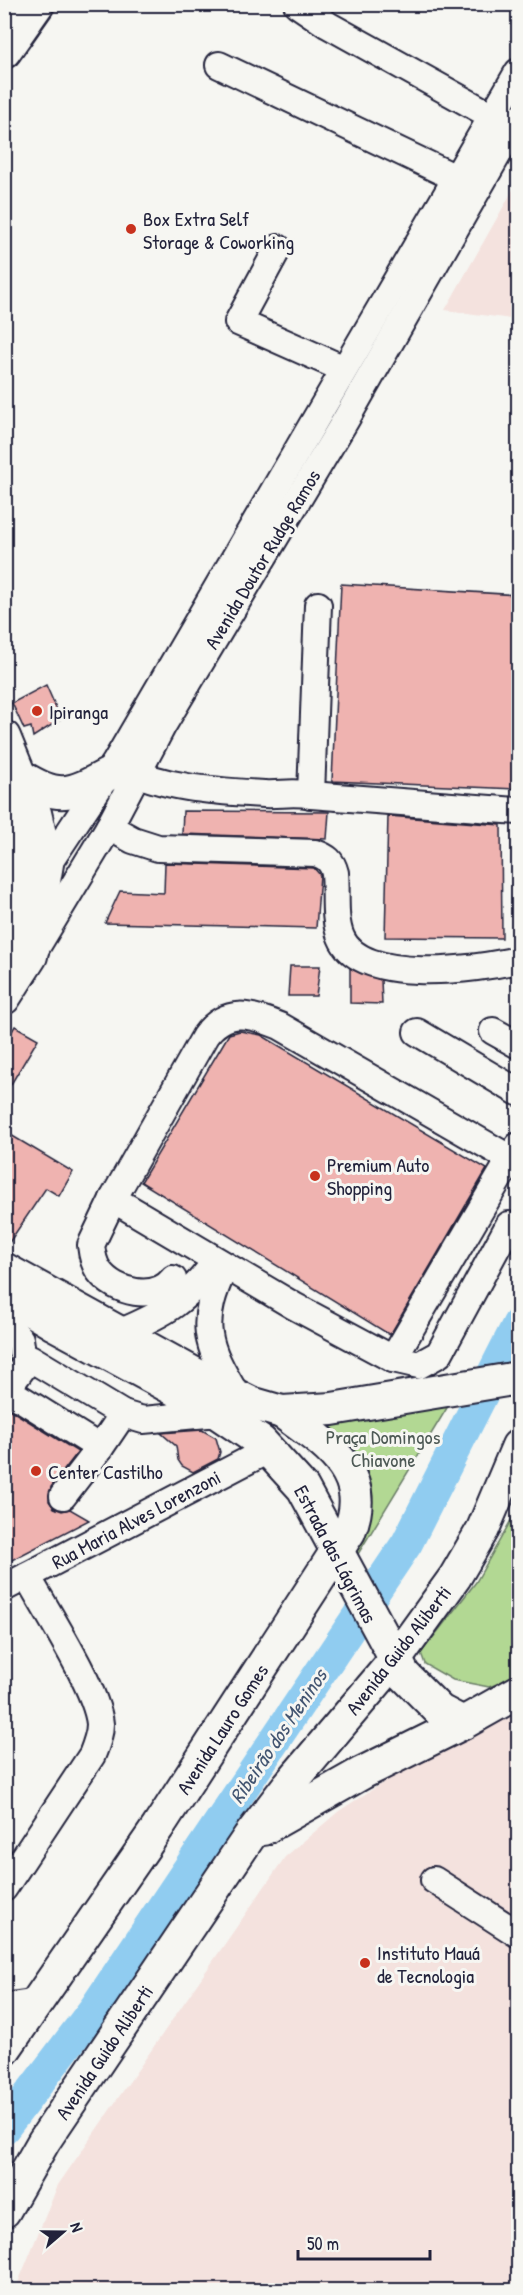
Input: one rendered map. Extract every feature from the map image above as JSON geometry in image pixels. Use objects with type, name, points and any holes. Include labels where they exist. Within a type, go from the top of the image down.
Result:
[{"type":"highway","points":[[4,34],[30,4]]},
{"type":"highway","points":[[4,51],[37,4]]},
{"type":"main road","points":[[4,736],[24,856],[14,946]]},
{"type":"main road","points":[[13,790],[62,794],[83,788],[119,771]]},
{"type":"main road","name":"Avenida Doutor Rudge Ramos","points":[[4,998],[14,946]]},
{"type":"main road","name":"Estrada das Lágrimas","points":[[4,1269],[121,1332],[228,1404],[303,1488],[340,1561],[404,1675],[427,1701],[463,1724]]},
{"type":"main road","name":"Estrada das Lágrimas","points":[[4,1294],[54,1324],[228,1404],[282,1412],[332,1409],[519,1378]]},
{"type":"main road","name":"Avenida Lauro Gomes","points":[[4,2050],[340,1561],[356,1514],[357,1499],[352,1481],[346,1468],[329,1448],[282,1412]]},
{"type":"main road","name":"Avenida Guido Aliberti","points":[[4,2211],[44,2141],[249,1837],[388,1649],[455,1577],[483,1529],[519,1446]]},
{"type":"main road","name":"Avenida Guido Aliberti","points":[[249,1837],[362,1773],[463,1724],[519,1692]]},
{"type":"street","points":[[297,4],[328,25],[492,116]]},
{"type":"street","points":[[219,64],[456,178]]},
{"type":"street","name":"Avenida Doutor Rudge Ramos","points":[[14,946],[109,827],[119,771],[344,369],[519,72]]},
{"type":"street","name":"Avenida Doutor Rudge Ramos","points":[[24,856],[119,771],[519,119]]},
{"type":"street","points":[[278,248],[238,322],[344,369]]},
{"type":"street","points":[[310,795],[318,605]]},
{"type":"street","points":[[119,771],[153,781],[199,788],[267,794],[300,792],[310,795],[519,811]]},
{"type":"street","points":[[109,827],[133,840],[158,848],[315,853],[325,856],[333,864],[335,873],[341,938],[349,951],[360,958],[389,967],[420,970],[469,969],[519,960]]},
{"type":"street","points":[[173,1279],[166,1286],[145,1293],[133,1292],[113,1284],[96,1266],[91,1245],[113,1199],[213,1025],[241,1015],[259,1017],[280,1026],[515,1153],[393,1359]]},
{"type":"street","points":[[493,1031],[519,1045]]},
{"type":"street","points":[[417,1032],[519,1092]]},
{"type":"street","points":[[113,1199],[221,1264],[393,1359],[419,1365],[439,1354],[509,1225]]},
{"type":"street","points":[[121,1332],[164,1313],[185,1298],[221,1264]]},
{"type":"street","points":[[100,1448],[6,1388],[30,1358],[123,1414],[143,1420],[228,1404],[206,1322],[221,1264]]},
{"type":"street","points":[[4,1320],[20,1339],[22,1353]]},
{"type":"street","points":[[63,1496],[123,1414]]},
{"type":"street","name":"Rua Maria Alves Lorenzoni","points":[[4,1588],[268,1450]]},
{"type":"street","points":[[8,1869],[92,1755],[98,1741],[100,1726],[92,1695],[27,1576]]},
{"type":"street","points":[[434,1880],[519,1934]]},
{"type":"street","points":[[4,2007],[38,2002]]},
{"type":"shaded area","points":[[518,181],[518,320],[445,310]]},
{"type":"shaded area","name":"Instituto Mauá de Tecnologia","points":[[518,1711],[518,2290],[15,2290],[58,2185],[285,1857],[339,1811],[398,1773]]},
{"type":"green space","name":"Praça Domingos Chiavone","points":[[453,1398],[355,1559],[351,1551],[360,1532],[317,1426]]},
{"type":"green space","points":[[518,1508],[518,1676],[489,1687],[453,1680],[425,1664],[421,1653],[476,1582]]},
{"type":"building","points":[[341,584],[519,595],[519,789],[332,781]]},
{"type":"building","name":"Ipiranga","points":[[46,685],[61,719],[33,737],[31,727],[24,729],[12,703]]},
{"type":"building","points":[[183,811],[329,812],[327,839],[182,834]]},
{"type":"building","points":[[388,816],[501,825],[502,938],[385,937]]},
{"type":"building","points":[[165,863],[314,868],[320,875],[316,928],[105,923],[120,891],[164,893]]},
{"type":"building","points":[[290,966],[320,966],[316,996],[288,996]]},
{"type":"building","points":[[350,968],[381,980],[382,1004],[350,1003]]},
{"type":"building","points":[[15,1026],[38,1039],[4,1096],[4,1045]]},
{"type":"building","name":"Premium Auto Shopping","points":[[240,1031],[261,1035],[487,1169],[390,1335],[141,1182],[229,1034]]},
{"type":"building","points":[[4,1131],[73,1172],[59,1196],[46,1188],[4,1250]]},
{"type":"building","name":"Center Castilho","points":[[4,1406],[78,1452],[51,1487],[49,1501],[54,1508],[62,1511],[70,1509],[89,1520],[4,1564]]},
{"type":"building","points":[[202,1430],[216,1438],[220,1452],[218,1459],[193,1472],[182,1466],[178,1460],[176,1446],[161,1433]]},
{"type":"waterway","name":"Ribeirão dos Meninos","points":[[4,2128],[95,2008],[407,1543],[518,1324]]},
{"type":"place","name":"Box Extra Self Storage & Coworking","points":[[131,229]]},
{"type":"place","name":"Ipiranga","points":[[37,711]]},
{"type":"place","name":"Premium Auto Shopping","points":[[315,1176]]},
{"type":"place","name":"Center Castilho","points":[[36,1471]]},
{"type":"place","name":"Instituto Mauá de Tecnologia","points":[[365,1963]]}]
